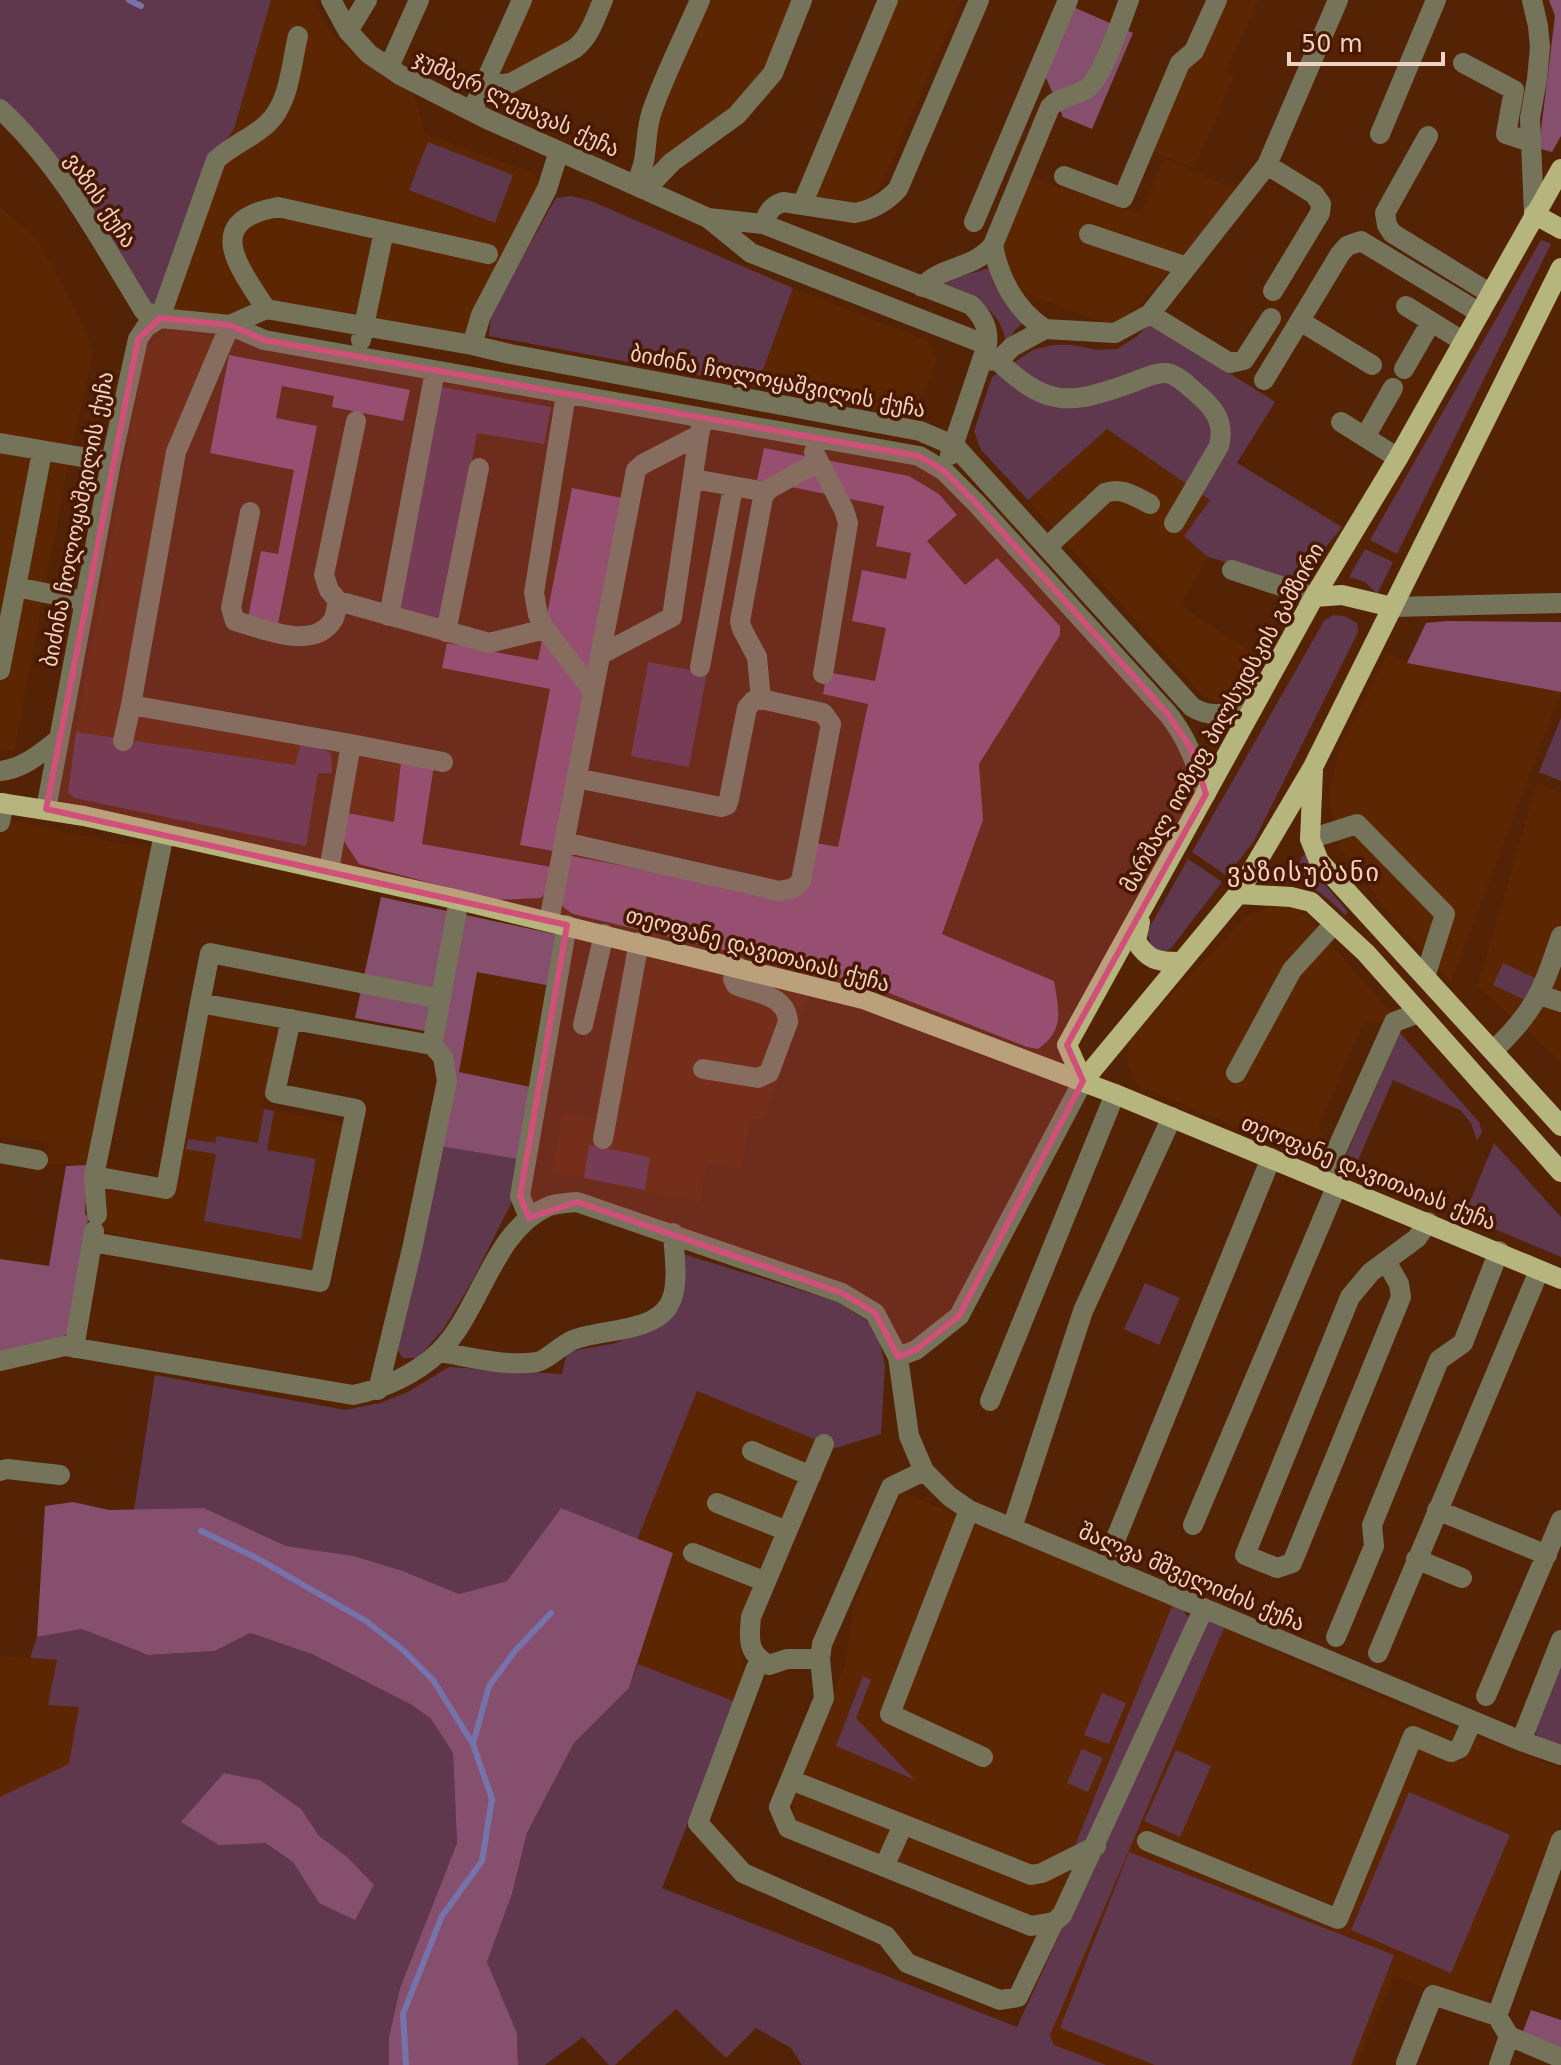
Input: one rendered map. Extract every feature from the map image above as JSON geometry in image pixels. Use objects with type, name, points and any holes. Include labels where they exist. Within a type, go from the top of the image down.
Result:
[{"type":"main road","name":"მარშალ იოზეფ პილსუდსკის გამზირი","points":[[1083,1081],[1067,1045],[1314,597],[1398,458],[1561,169]]},
{"type":"main road","points":[[1534,214],[1561,229]]},
{"type":"main road","points":[[1083,1081],[1238,894],[1313,767],[1561,268]]},
{"type":"main road","points":[[1314,597],[1342,595],[1392,607]]},
{"type":"main road","points":[[1313,767],[1310,839],[1319,861],[1561,1126]]},
{"type":"main road","name":"თეოფანე დავითაიას ქუჩა","points":[[1,809],[46,809],[329,870],[639,942],[863,999],[1083,1081],[1561,1279]]},
{"type":"main road","points":[[1238,894],[1291,897],[1311,902],[1366,953],[1561,1172]]},
{"type":"main road","points":[[1144,906],[1136,941],[1146,957],[1159,962],[1179,962]]},
{"type":"street","name":"ჯუმბერ ლეჟავას ქუჩა","points":[[331,0],[348,31],[369,54],[389,67],[472,111],[708,218],[751,253],[989,355],[985,323],[971,305],[763,224],[708,218]]},
{"type":"street","points":[[348,31],[367,0]]},
{"type":"street","points":[[389,67],[419,0]]},
{"type":"street","points":[[472,111],[522,0]]},
{"type":"street","points":[[485,81],[494,85],[511,83],[574,49],[589,32],[603,0]]},
{"type":"street","points":[[640,187],[651,115],[700,0]]},
{"type":"street","points":[[640,187],[737,115],[773,73],[802,0]]},
{"type":"street","points":[[802,205],[888,0]]},
{"type":"street","points":[[763,224],[774,205],[783,202],[855,213],[882,203],[898,189],[979,0]]},
{"type":"street","points":[[974,222],[1068,0]]},
{"type":"street","points":[[922,287],[939,272],[984,256],[993,245],[1050,107],[1055,101],[1077,94],[1092,84],[1129,0]]},
{"type":"street","points":[[1064,176],[1123,198],[1180,63],[1194,51],[1217,0]]},
{"type":"street","points":[[993,245],[996,266],[1012,295],[1031,320],[1045,329],[1115,333],[1150,314],[1267,165],[1338,0]]},
{"type":"street","points":[[1532,0],[1540,47],[1530,118],[1534,214]]},
{"type":"street","points":[[1380,134],[1430,2]]},
{"type":"street","name":"ბიძინა ჩოლოყაშვილის ქუჩა","points":[[46,809],[111,462],[138,339],[146,327],[160,318],[216,160],[266,125],[279,110],[298,36]]},
{"type":"street","points":[[1463,63],[1514,90],[1506,134],[1531,142]]},
{"type":"street","name":"ვაზის ქუჩა","points":[[0,109],[55,171],[144,311],[160,318]]},
{"type":"street","points":[[1428,136],[1385,213],[1387,225],[1392,233],[1491,294]]},
{"type":"street","points":[[488,380],[482,347],[481,315],[547,189],[559,151]]},
{"type":"street","points":[[1267,165],[1314,194],[1321,204],[1320,213],[1273,291]]},
{"type":"street","points":[[123,741],[176,452],[230,325],[266,309],[231,250],[233,236],[243,219],[257,211],[278,207],[488,254]]},
{"type":"street","points":[[358,357],[384,231]]},
{"type":"street","points":[[1089,234],[1187,267]]},
{"type":"street","points":[[1264,380],[1340,254],[1347,246],[1361,241],[1480,313]]},
{"type":"street","points":[[1406,306],[1464,342]]},
{"type":"street","name":"ბიძინა ჩოლოყაშვილის ქუჩა","points":[[266,309],[920,431],[955,446],[1192,707],[1204,714],[1217,715],[1253,708]]},
{"type":"street","points":[[1150,314],[1230,363],[1244,360],[1271,318]]},
{"type":"street","points":[[160,318],[230,325],[264,340],[616,403],[701,427],[747,427],[919,456],[943,470],[1168,714],[1191,748],[1206,794]]},
{"type":"street","points":[[1300,321],[1372,365]]},
{"type":"street","points":[[1404,369],[1431,322]]},
{"type":"street","points":[[989,355],[1012,347],[1045,329]]},
{"type":"street","points":[[943,470],[989,355]]},
{"type":"street","points":[[989,355],[1035,392],[1047,395],[1079,398],[1168,373],[1179,378],[1208,402],[1220,423],[1222,434],[1219,446],[1174,523]]},
{"type":"street","points":[[389,616],[435,371]]},
{"type":"street","points":[[616,403],[622,375]]},
{"type":"street","points":[[1365,437],[1393,388]]},
{"type":"street","points":[[566,394],[534,593],[538,615],[545,629],[593,691]]},
{"type":"street","points":[[747,427],[749,400]]},
{"type":"street","points":[[356,421],[324,575],[329,590],[338,601],[489,643],[545,629]]},
{"type":"street","points":[[1341,422],[1398,458]]},
{"type":"street","points":[[600,655],[672,617],[701,427]]},
{"type":"street","points":[[0,1361],[65,1346],[353,1395],[378,1390],[439,1352],[470,1310],[513,1232],[529,1218],[520,1196],[558,923],[564,842],[636,470],[701,427]]},
{"type":"street","points":[[814,439],[814,453],[848,523],[823,674]]},
{"type":"street","points":[[0,443],[111,462]]},
{"type":"street","points":[[0,670],[42,452]]},
{"type":"street","points":[[761,699],[757,657],[740,621],[763,497],[766,492],[818,462]]},
{"type":"street","points":[[446,632],[479,468]]},
{"type":"street","points":[[694,479],[766,492]]},
{"type":"street","points":[[700,667],[733,487]]},
{"type":"street","points":[[1047,547],[1105,493],[1116,489],[1150,504]]},
{"type":"street","points":[[250,512],[231,608],[235,621],[303,637],[315,636],[332,621],[338,601]]},
{"type":"street","points":[[1232,570],[1314,597]]},
{"type":"street","points":[[16,587],[85,601]]},
{"type":"street","points":[[1392,607],[1561,603]]},
{"type":"street","points":[[564,842],[779,891],[794,888],[801,881],[831,724],[823,713],[761,699],[747,708],[727,805],[721,807],[576,778]]},
{"type":"street","points":[[131,705],[443,762]]},
{"type":"street","points":[[0,771],[11,770],[33,759],[59,739]]},
{"type":"street","points":[[329,870],[351,744]]},
{"type":"street","points":[[1310,839],[1357,824],[1445,914],[1425,977]]},
{"type":"street","points":[[74,1348],[95,1230],[94,1176],[164,834]]},
{"type":"street","points":[[432,1045],[459,900]]},
{"type":"street","points":[[1236,1073],[1292,970],[1334,924]]},
{"type":"street","points":[[583,1025],[604,934]]},
{"type":"street","points":[[1493,1051],[1520,1025],[1540,995],[1561,936]]},
{"type":"street","points":[[603,1139],[639,942]]},
{"type":"street","points":[[94,1176],[166,1189],[210,953],[441,999]]},
{"type":"street","points":[[703,1069],[758,1078],[769,1073],[788,1022],[788,1013],[782,1004],[766,994],[736,985],[733,979],[737,966]]},
{"type":"street","points":[[1540,995],[1561,1002]]},
{"type":"street","points":[[200,1003],[432,1045],[443,1057],[447,1081],[412,1249],[378,1390]]},
{"type":"street","points":[[1193,1525],[1394,1022],[1419,1013]]},
{"type":"street","points":[[95,1230],[320,1282],[356,1109],[275,1093],[291,1019]]},
{"type":"street","points":[[898,1357],[916,1350],[959,1316],[1083,1081]]},
{"type":"street","points":[[990,1401],[1115,1094]]},
{"type":"street","points":[[1012,1528],[1083,1311],[1172,1117]]},
{"type":"street","points":[[0,1153],[38,1160]]},
{"type":"street","points":[[1112,1548],[1271,1158]]},
{"type":"street","name":"შალვა მშველიძის ქუჩა","points":[[529,1218],[550,1206],[577,1202],[842,1293],[875,1313],[898,1357],[909,1436],[924,1471],[949,1496],[969,1510],[1472,1721],[1561,1755]]},
{"type":"street","points":[[1386,1261],[1399,1284],[1401,1297],[1292,1563],[1277,1568],[1245,1555],[1350,1297],[1371,1272],[1417,1238],[1428,1222]]},
{"type":"street","points":[[439,1352],[512,1363],[541,1362],[559,1346],[577,1338],[652,1320],[667,1310],[675,1294],[673,1233]]},
{"type":"street","points":[[1336,1637],[1374,1546],[1372,1525],[1439,1360],[1463,1343],[1499,1251]]},
{"type":"street","points":[[1378,1653],[1539,1271]]},
{"type":"street","points":[[820,1659],[787,1659],[769,1665],[762,1662],[751,1649],[749,1635],[751,1617],[824,1444]]},
{"type":"street","points":[[752,1451],[811,1476]]},
{"type":"street","points":[[0,1471],[7,1469],[60,1475]]},
{"type":"street","points":[[924,1471],[891,1487],[822,1644],[820,1659],[824,1698],[779,1807],[788,1828],[1031,1926],[1054,1922]]},
{"type":"street","points":[[717,1503],[787,1531]]},
{"type":"street","points":[[969,1510],[890,1714],[983,1757]]},
{"type":"street","points":[[1437,1510],[1547,1555]]},
{"type":"street","points":[[1486,1696],[1561,1520]]},
{"type":"street","points":[[693,1553],[766,1582]]},
{"type":"street","points":[[1416,1559],[1462,1578]]},
{"type":"street","points":[[762,1662],[756,1668],[698,1823],[743,1873],[886,1936],[907,1963],[1000,2000],[1018,1997],[1054,1922],[1062,1915],[1204,1608]]},
{"type":"street","points":[[1521,1741],[1561,1640]]},
{"type":"street","points":[[1147,1841],[1338,1919],[1413,1736],[1451,1752],[1460,1748],[1472,1721]]},
{"type":"street","points":[[791,1780],[1031,1875],[1042,1873],[1096,1846]]},
{"type":"street","points":[[884,1867],[903,1825]]},
{"type":"street","points":[[1497,2016],[1561,1840]]},
{"type":"street","points":[[1406,2063],[1433,1995],[1497,2016],[1509,2036],[1549,2058]]},
{"type":"street","points":[[1499,2065],[1509,2036]]},
{"type":"highlighted area","points":[[160,318],[230,325],[264,340],[919,456],[943,470],[977,504],[1168,714],[1191,748],[1206,794],[1067,1045],[1083,1081],[959,1316],[916,1350],[898,1357],[875,1313],[842,1293],[577,1202],[529,1218],[520,1196],[567,925],[46,809],[138,339]]},
{"type":"shaded area","points":[[0,0],[271,0],[234,129],[211,161],[159,311],[148,307],[0,105]]},
{"type":"shaded area","points":[[271,0],[314,0],[327,28],[340,43],[415,97],[425,134],[534,173],[539,182],[536,197],[472,340],[267,300],[226,317],[159,311],[211,161],[234,129]]},
{"type":"shaded area","points":[[525,0],[592,0],[579,29],[555,55],[515,75],[495,66]]},
{"type":"shaded area","points":[[705,0],[794,0],[768,63],[735,112],[660,164],[652,163],[656,111]]},
{"type":"shaded area","points":[[893,0],[961,0],[881,185],[860,206],[809,201]]},
{"type":"shaded area","points":[[1221,0],[1258,0],[1226,71],[1235,75],[1194,168],[1148,150]]},
{"type":"shaded area","points":[[1549,0],[1561,0],[1561,136],[1552,152],[1541,149],[1540,138],[1555,16]]},
{"type":"shaded area","points":[[1071,6],[1133,33],[1092,129],[1063,117],[1043,71]]},
{"type":"shaded area","points":[[428,142],[513,175],[495,223],[409,190]]},
{"type":"shaded area","points":[[1164,158],[1238,191],[1119,328],[1018,291],[1000,244],[1030,177],[1141,214]]},
{"type":"shaded area","points":[[571,196],[591,201],[793,288],[757,386],[489,336],[491,313],[556,198]]},
{"type":"shaded area","points":[[0,207],[38,241],[80,318],[93,352],[70,454],[14,752],[0,749]]},
{"type":"shaded area","points":[[1541,240],[1551,244],[1397,554],[1370,540]]},
{"type":"shaded area","points":[[989,268],[998,291],[1025,321],[1006,344],[999,321],[992,313],[974,299],[942,285]]},
{"type":"shaded area","points":[[793,288],[928,341],[937,362],[916,407],[906,416],[757,386]]},
{"type":"shaded area","points":[[1150,323],[1275,402],[1237,463],[1342,527],[1297,582],[1208,557],[1184,536],[1210,500],[1107,429],[1028,500],[981,450],[974,431],[992,377],[1033,350],[1053,345],[1117,349]]},
{"type":"shaded area","points":[[167,332],[219,338],[176,438],[120,738],[76,732],[143,362],[147,347]]},
{"type":"shaded area","points":[[229,355],[410,390],[403,421],[332,407],[334,396],[282,386],[276,418],[317,426],[278,624],[248,618],[261,551],[278,554],[294,470],[210,453]]},
{"type":"shaded area","points":[[436,386],[551,407],[544,444],[477,433],[442,623],[394,614]]},
{"type":"shaded area","points":[[1107,429],[1211,500],[1184,536],[1208,557],[1180,605],[1248,650],[1241,690],[1231,697],[1218,702],[1204,697],[1028,500]]},
{"type":"shaded area","points":[[764,448],[909,476],[939,494],[957,515],[927,541],[965,585],[997,558],[1060,626],[1060,635],[979,764],[983,820],[942,934],[1054,981],[1058,1019],[1053,1034],[1038,1049],[866,984],[573,914],[558,899],[567,855],[789,898],[811,842],[838,847],[868,704],[823,694],[827,672],[875,681],[886,628],[852,621],[862,570],[906,579],[911,553],[876,546],[884,506],[757,480]]},
{"type":"shaded area","points":[[572,488],[622,498],[553,851],[520,845],[550,689],[442,668],[447,643],[538,660]]},
{"type":"shaded area","points":[[1365,549],[1393,562],[1377,594],[1365,582],[1349,577]]},
{"type":"shaded area","points":[[1333,615],[1344,616],[1357,623],[1358,632],[1254,841],[1227,876],[1192,852],[1324,621]]},
{"type":"shaded area","points":[[1561,622],[1561,692],[1407,663],[1426,623]]},
{"type":"shaded area","points":[[1388,654],[1407,663],[1561,692],[1451,982],[1393,919],[1340,847],[1329,800],[1338,752]]},
{"type":"shaded area","points":[[648,662],[707,673],[689,767],[631,756]]},
{"type":"shaded area","points":[[138,711],[302,740],[296,765],[132,740]]},
{"type":"shaded area","points":[[1561,718],[1561,781],[1539,772]]},
{"type":"shaded area","points":[[76,732],[295,765],[302,740],[331,753],[332,773],[318,773],[306,846],[74,798],[68,793]]},
{"type":"shaded area","points":[[403,746],[436,752],[422,844],[551,867],[549,888],[541,898],[495,900],[359,864],[342,838],[343,812],[394,822]]},
{"type":"shaded area","points":[[364,752],[402,758],[394,822],[343,812],[355,758]]},
{"type":"shaded area","points":[[1537,783],[1561,793],[1561,1062],[1478,986]]},
{"type":"shaded area","points":[[0,818],[152,850],[88,1165],[46,1164],[49,1142],[0,1136]]},
{"type":"shaded area","points":[[1306,851],[1322,881],[1348,912],[1345,915],[1320,892],[1290,878]]},
{"type":"shaded area","points":[[1188,859],[1222,882],[1172,947],[1166,952],[1152,948],[1147,932]]},
{"type":"shaded area","points":[[381,897],[559,935],[551,986],[477,972],[459,1072],[535,1088],[524,1160],[439,1146],[436,1033],[355,1018]]},
{"type":"shaded area","points":[[1273,906],[1300,911],[1390,1012],[1383,1023],[1364,1021],[1319,1126],[1326,1149],[1321,1162],[1139,1086],[1128,1061],[1128,1047],[1136,1032],[1249,915]]},
{"type":"shaded area","points":[[625,949],[810,993],[764,1120],[752,1118],[740,1169],[707,1162],[700,1203],[552,1172],[563,1112],[594,1118]]},
{"type":"shaded area","points":[[1503,963],[1537,979],[1527,1001],[1493,985]]},
{"type":"shaded area","points":[[477,972],[551,986],[535,1088],[459,1072]]},
{"type":"shaded area","points":[[208,1007],[281,1022],[263,1108],[348,1125],[317,1275],[96,1230],[103,1181],[169,1194]],"holes":[[[264,1110],[267,1150],[216,1154],[186,1148],[188,1139],[216,1144],[218,1136],[258,1143]]]},
{"type":"shaded area","points":[[1400,1033],[1479,1122],[1482,1132],[1477,1141],[1471,1123],[1460,1110],[1393,1080],[1358,1160],[1346,1155]]},
{"type":"shaded area","points":[[264,1109],[274,1111],[267,1150],[316,1159],[301,1239],[204,1221],[216,1154],[186,1149],[188,1139],[215,1143],[217,1136],[258,1143]]},
{"type":"shaded area","points":[[1494,1143],[1561,1217],[1561,1257],[1464,1216]]},
{"type":"shaded area","points":[[589,1145],[650,1157],[645,1190],[584,1178]]},
{"type":"shaded area","points":[[439,1146],[524,1160],[520,1186],[471,1283],[444,1328],[418,1358],[403,1358],[396,1348]]},
{"type":"shaded area","points":[[88,1165],[85,1213],[88,1219],[71,1328],[59,1343],[0,1353],[0,1259],[49,1266],[66,1166]]},
{"type":"shaded area","points":[[683,1254],[838,1302],[870,1323],[879,1339],[885,1365],[881,1434],[836,1448],[697,1391],[637,1540],[561,1508],[507,1581],[459,1594],[403,1571],[354,1556],[286,1546],[204,1508],[134,1510],[155,1375],[345,1410],[380,1403],[408,1392],[449,1367],[562,1374],[567,1352],[616,1343],[673,1315]]},
{"type":"shaded area","points":[[1145,1283],[1180,1298],[1159,1345],[1124,1329]]},
{"type":"shaded area","points":[[697,1391],[820,1441],[739,1627],[743,1678],[736,1702],[638,1664],[673,1553],[637,1540]]},
{"type":"shaded area","points":[[902,1492],[1173,1604],[1076,1844],[1089,1842],[1058,1910],[1039,1919],[795,1821],[791,1796],[844,1668],[855,1602]],"holes":[[[863,1677],[871,1680],[855,1718],[913,1779],[836,1746]]]},
{"type":"shaded area","points":[[73,1502],[109,1510],[204,1508],[286,1546],[354,1556],[403,1571],[459,1594],[507,1581],[561,1508],[673,1553],[629,1688],[574,1743],[527,1833],[512,1894],[487,1962],[517,2033],[518,2065],[389,2065],[389,2037],[400,1988],[457,1843],[453,1753],[431,1719],[412,1705],[312,1654],[250,1633],[215,1651],[148,1655],[82,1629],[37,1637],[45,1506]]},
{"type":"shaded area","points":[[1173,1604],[1180,1606],[1191,1621],[1089,1842],[1075,1845]]},
{"type":"shaded area","points":[[1205,1619],[1224,1628],[1050,2035],[1054,2045],[1106,2065],[802,2065],[791,2048],[756,2028],[726,2058],[676,2009],[615,2065],[609,2065],[583,2037],[545,2065],[518,2065],[517,2033],[487,1962],[512,1894],[527,1833],[574,1743],[629,1688],[638,1664],[736,1702],[662,1888],[1017,2027]]},
{"type":"shaded area","points":[[1224,1628],[1369,1693],[1561,1769],[1561,1819],[1484,2009],[1394,1976],[1356,2065],[1106,2065],[1054,2045],[1050,2035],[1054,2022]]},
{"type":"shaded area","points":[[82,1629],[148,1655],[215,1651],[250,1633],[312,1654],[412,1705],[431,1719],[453,1753],[457,1843],[400,1988],[389,2037],[389,2065],[0,2065],[0,1797],[69,1764],[79,1707],[48,1705],[57,1660],[30,1658],[37,1637]],"holes":[[[224,1773],[260,1780],[300,1809],[319,1837],[347,1857],[319,1903],[293,1862],[264,1843]]]},
{"type":"shaded area","points":[[0,1656],[57,1660],[80,1707],[69,1765],[0,1797]]},
{"type":"shaded area","points":[[1561,1658],[1561,1747],[1537,1736],[1533,1726]]},
{"type":"shaded area","points":[[863,1676],[871,1680],[856,1718],[915,1780],[836,1746]]},
{"type":"shaded area","points":[[1102,1693],[1126,1703],[1109,1744],[1084,1735]]},
{"type":"shaded area","points":[[1082,1749],[1103,1758],[1088,1792],[1067,1783]]},
{"type":"shaded area","points":[[1176,1750],[1211,1766],[1180,1837],[1144,1821]]},
{"type":"shaded area","points":[[224,1773],[260,1780],[301,1809],[319,1836],[347,1857],[374,1885],[355,1920],[319,1903],[293,1862],[265,1843],[219,1845],[181,1822]]},
{"type":"shaded area","points":[[1409,1792],[1510,1835],[1451,1973],[1351,1930]]},
{"type":"shaded area","points":[[1129,1852],[1394,1955],[1351,2065],[1155,2065],[1060,2028]]},
{"type":"shaded area","points":[[1531,2010],[1561,2020],[1561,2049],[1522,2034]]},
{"type":"waterway","points":[[129,0],[141,6]]},
{"type":"waterway","points":[[201,1531],[255,1557],[366,1621],[403,1650],[433,1680],[473,1744],[492,1799],[482,1861],[442,1916],[403,2014],[406,2065]]},
{"type":"waterway","points":[[473,1744],[489,1686],[515,1651],[551,1613]]},
{"type":"district","name":"ვაზისუბანი","points":[[1304,872]]}]
